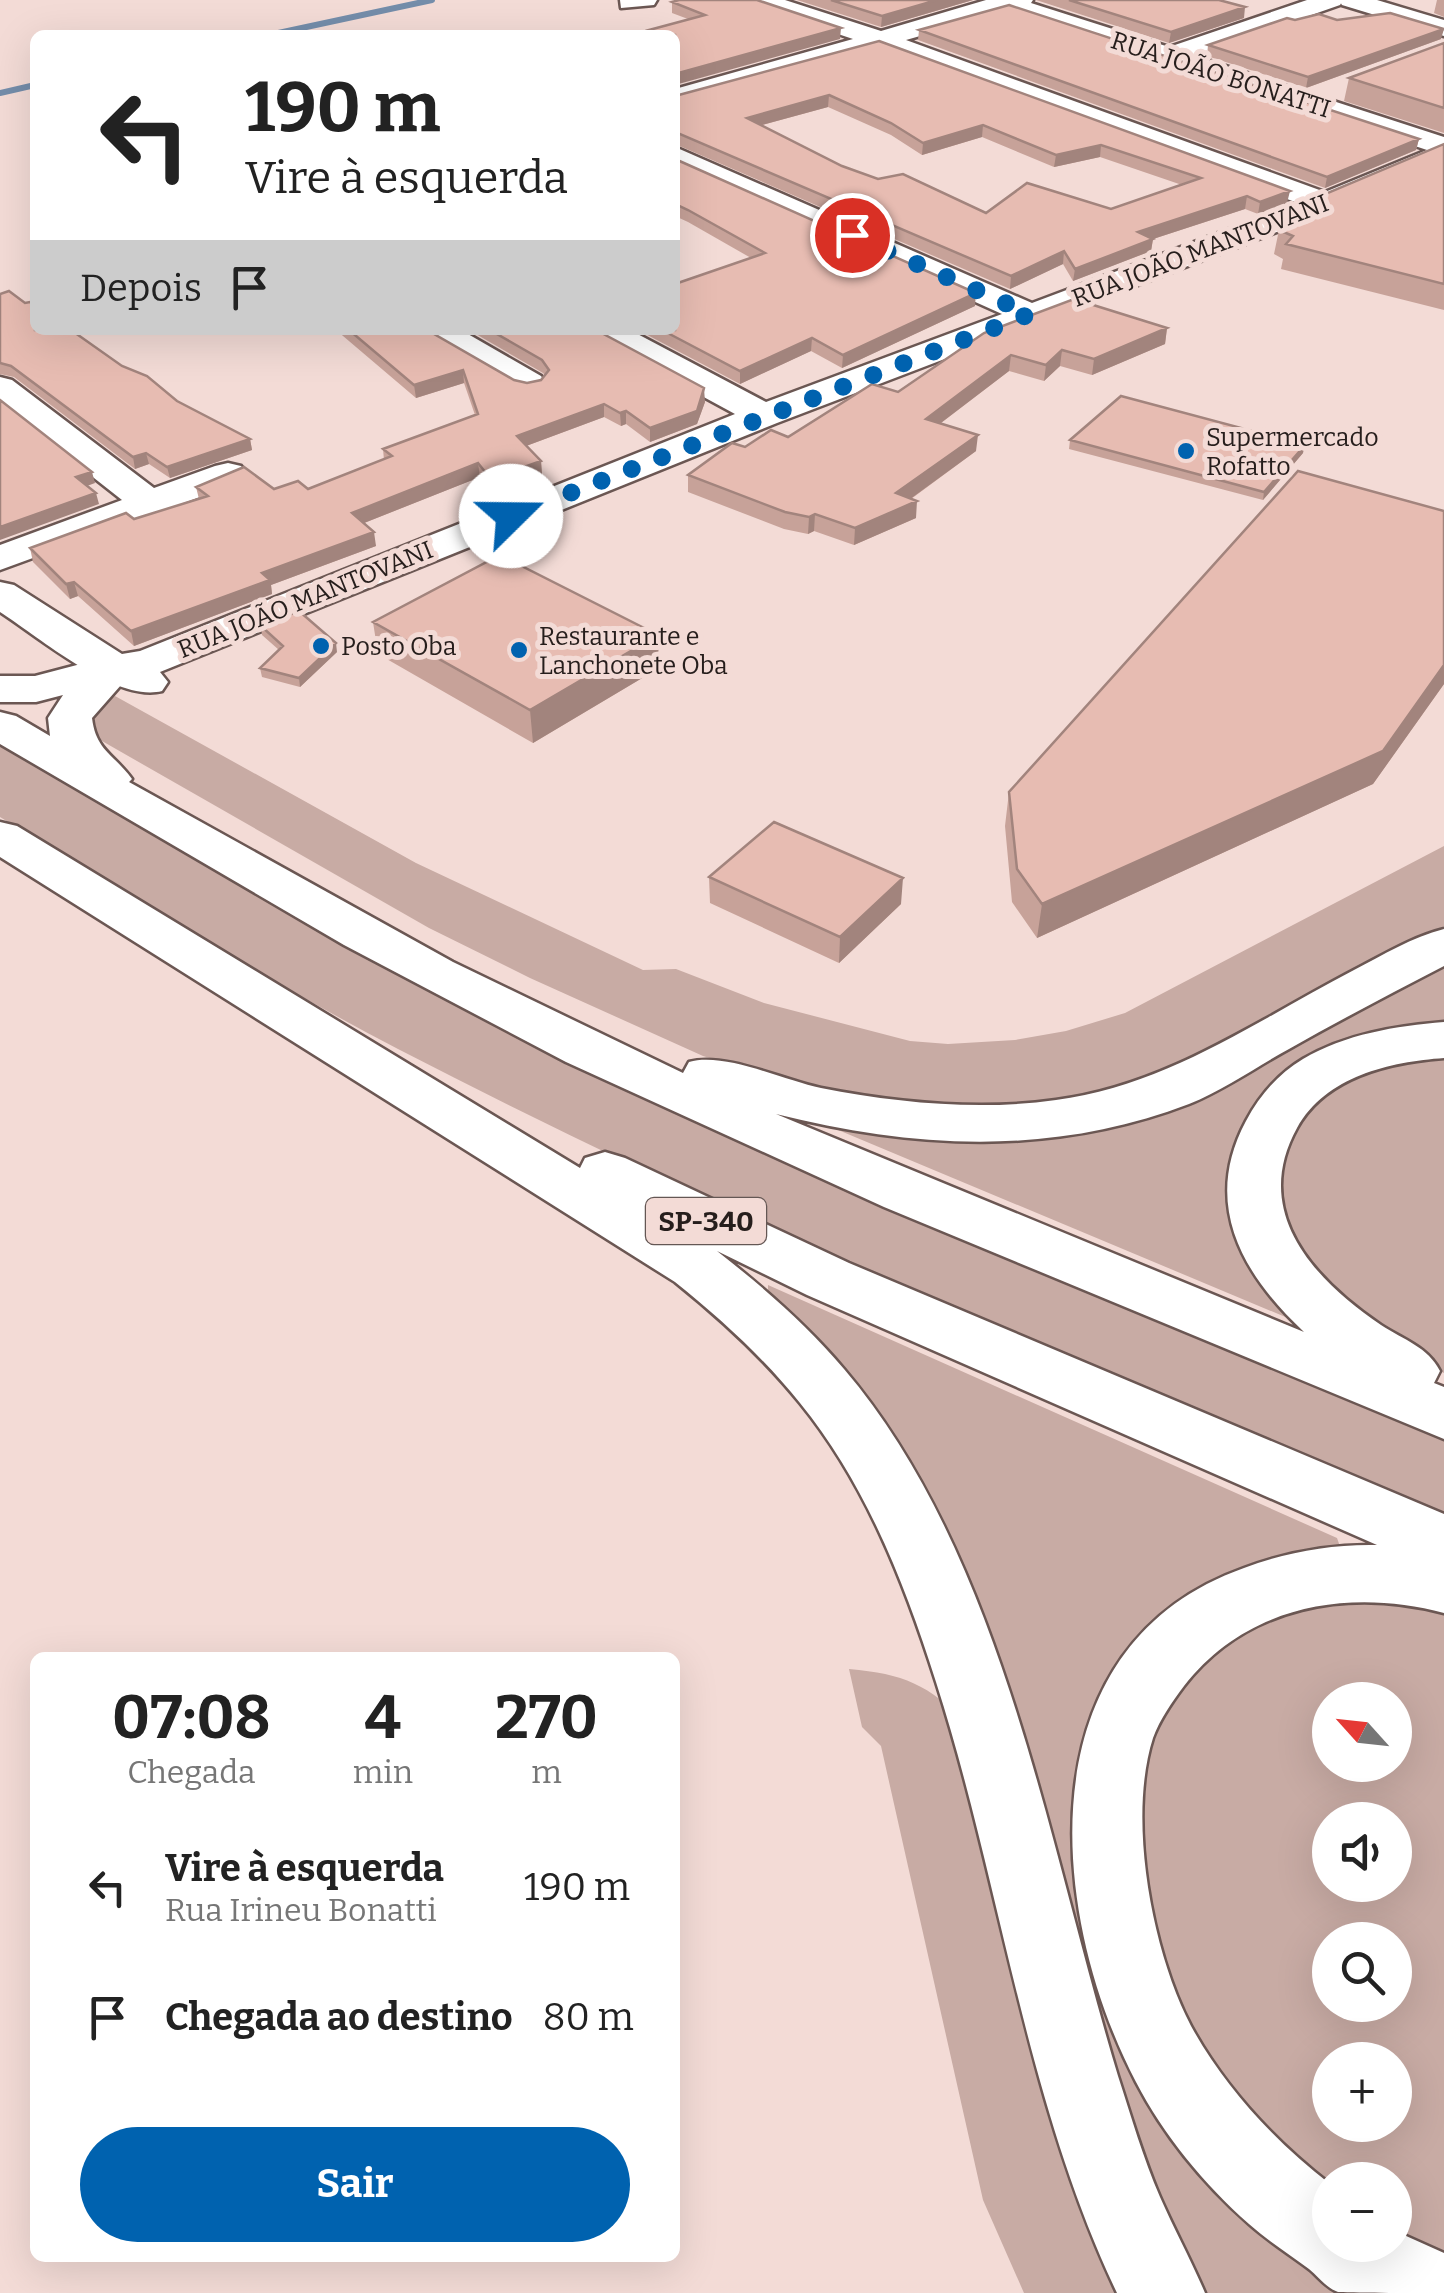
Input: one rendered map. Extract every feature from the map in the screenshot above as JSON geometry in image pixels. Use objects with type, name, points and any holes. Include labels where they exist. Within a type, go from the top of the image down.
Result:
[{"type":"main road","points":[[760,0],[879,39],[1326,203]]},
{"type":"main road","points":[[1168,56],[1332,0]]},
{"type":"main road","points":[[1351,0],[1444,28]]},
{"type":"main road","points":[[680,97],[1009,1]]},
{"type":"main road","name":"RUA JOÃO BONATTI","points":[[1009,1],[1444,150]]},
{"type":"main road","points":[[1304,102],[1339,89]]},
{"type":"main road","name":"RUA JOÃO MANTOVANI","points":[[0,689],[36,690],[153,673],[764,415],[1326,203],[1444,150]]},
{"type":"main road","points":[[680,158],[1030,314]]},
{"type":"main road","points":[[446,335],[529,384]]},
{"type":"main road","points":[[614,335],[764,415]]},
{"type":"main road","points":[[0,387],[148,502]]},
{"type":"main road","points":[[0,558],[228,474]]},
{"type":"main road","points":[[0,594],[153,673]]},
{"type":"main road","points":[[140,808],[73,744],[70,718],[80,702],[153,673]]},
{"type":"main road","points":[[0,725],[298,900],[582,1048],[1120,1282],[1444,1414]]},
{"type":"main road","name":"SP-340","points":[[0,836],[195,958],[482,1110],[828,1279],[1444,1544]]},
{"type":"main road","points":[[406,957],[634,1049],[722,1080],[878,1116],[998,1123],[1059,1121],[1113,1110],[1172,1090],[1444,945]]},
{"type":"main road","points":[[195,958],[696,1266],[760,1318],[810,1373],[870,1456],[912,1530],[952,1620],[982,1715],[1107,2169],[1162,2293]]},
{"type":"main road","points":[[1444,1040],[1368,1050],[1329,1066],[1297,1089],[1272,1118],[1258,1154],[1254,1191],[1260,1230],[1266,1242],[1280,1268],[1314,1306],[1362,1346],[1444,1388]]},
{"type":"main road","points":[[1312,2224],[1232,2152],[1180,2083],[1143,2009],[1116,1906],[1110,1770],[1130,1711],[1158,1665],[1200,1622],[1245,1593],[1350,1572],[1418,1576],[1444,1584]]},
{"type":"main road","points":[[1367,2262],[1436,2293]]},
{"type":"shaded area","points":[[115,696],[416,863],[643,970],[676,969],[764,1003],[910,1041],[948,1044],[1015,1040],[1066,1031],[1125,1013],[1444,846],[1444,926],[1184,1066],[1125,1089],[1052,1105],[975,1111],[815,1090],[703,1056],[429,928],[88,733],[86,714]]},
{"type":"shaded area","points":[[0,741],[328,936],[511,1033],[997,1252],[1444,1438],[1444,1520],[785,1236],[526,1114],[347,1022],[0,817]]},
{"type":"shaded area","points":[[1444,962],[1444,1031],[1257,1103],[1295,1321],[831,1127],[890,1134],[1016,1136]]},
{"type":"shaded area","points":[[1444,1057],[1444,1373],[1411,1357],[1286,1245],[1273,1162],[1282,1130],[1341,1076],[1387,1064]]},
{"type":"shaded area","points":[[768,1285],[1337,1538],[1343,1555],[1288,1557],[1239,1570],[1195,1593],[1160,1622],[1080,1806],[1291,2245],[1312,2262],[1367,2293],[1191,2293],[1146,2202],[1020,1773],[768,1298]]},
{"type":"shaded area","points":[[1310,1596],[1444,1603],[1444,2259],[1412,2243],[1412,2162],[1312,2162],[1312,2187],[1233,2115],[1162,1979],[1128,1824],[1165,1689],[1267,1610]]},
{"type":"shaded area","points":[[849,1669],[914,1683],[940,1699],[967,1724],[1133,2293],[1024,2293],[983,2200],[881,1746],[862,1727]]},
{"type":"building","points":[[757,0],[841,28],[680,73],[680,30],[649,30],[705,15],[672,2]]},
{"type":"building","points":[[831,0],[937,0],[882,16]]},
{"type":"building","points":[[1069,0],[1219,0],[1245,7],[1171,32]]},
{"type":"building","points":[[1009,5],[1419,139],[1327,177],[919,30]]},
{"type":"building","points":[[1390,13],[1444,29],[1308,77],[1208,45],[1287,18],[1319,14],[1337,20]]},
{"type":"building","points":[[879,41],[1290,191],[1260,202],[1247,196],[1138,232],[1153,239],[1075,269],[1064,251],[1011,276],[680,134],[680,95]],"holes":[[[829,95],[891,123],[923,143],[983,125],[1056,155],[1101,145],[1201,178],[1111,209],[1027,183],[986,213],[903,174],[878,179],[842,166],[747,118]]]},
{"type":"building","points":[[1444,43],[1444,108],[1349,78]]},
{"type":"building","points":[[1444,144],[1444,284],[1286,244],[1293,236],[1279,230],[1299,205]]},
{"type":"building","points":[[680,161],[976,293],[843,355],[812,338],[740,371],[672,335],[680,335],[680,282],[765,253],[680,206]]},
{"type":"building","points":[[9,291],[25,303],[30,302],[30,335],[78,335],[122,366],[147,376],[177,401],[250,439],[167,467],[146,453],[133,457],[11,366],[0,363],[0,294]]},
{"type":"building","points":[[1074,299],[1167,328],[1094,359],[1062,350],[1046,365],[1011,355],[926,419],[978,435],[896,493],[917,501],[855,528],[815,514],[809,517],[785,512],[688,475],[732,443],[745,447],[771,430],[788,437],[872,384],[898,392],[984,333]]},
{"type":"building","points":[[355,335],[436,335],[514,380],[527,383],[541,380],[549,370],[542,360],[499,335],[605,335],[704,388],[697,411],[650,428],[626,411],[620,413],[604,404],[517,436],[541,461],[513,471],[502,466],[486,473],[478,463],[352,513],[374,532],[262,573],[270,580],[131,631],[74,582],[66,584],[30,548],[126,513],[134,519],[208,496],[196,487],[244,467],[274,489],[298,481],[308,489],[392,456],[383,449],[478,414],[463,370],[414,385]]},
{"type":"building","name":"Supermercado Rofatto","points":[[1121,396],[1305,445],[1264,492],[1070,440]]},
{"type":"building","points":[[0,400],[92,472],[76,477],[96,493],[0,527]]},
{"type":"building","points":[[1298,471],[1444,511],[1444,665],[1383,751],[1042,904],[1017,869],[1009,792]]},
{"type":"building","name":"Restaurante e Lanchonete Oba","points":[[500,555],[658,635],[530,710],[373,622]]},
{"type":"building","points":[[299,611],[336,643],[299,678],[260,668],[283,646],[261,626]]},
{"type":"building","points":[[774,822],[903,878],[840,937],[709,877]]},
{"type":"waterway","points":[[292,30],[432,0]]},
{"type":"waterway","points":[[0,93],[30,86]]},
{"type":"place","name":"Supermercado Rofatto","points":[[1186,451]]},
{"type":"place","name":"Posto Oba","points":[[321,646]]},
{"type":"place","name":"Restaurante e Lanchonete Oba","points":[[519,650]]},
{"type":"route","points":[[511,516],[1030,314],[852,235]]}]
